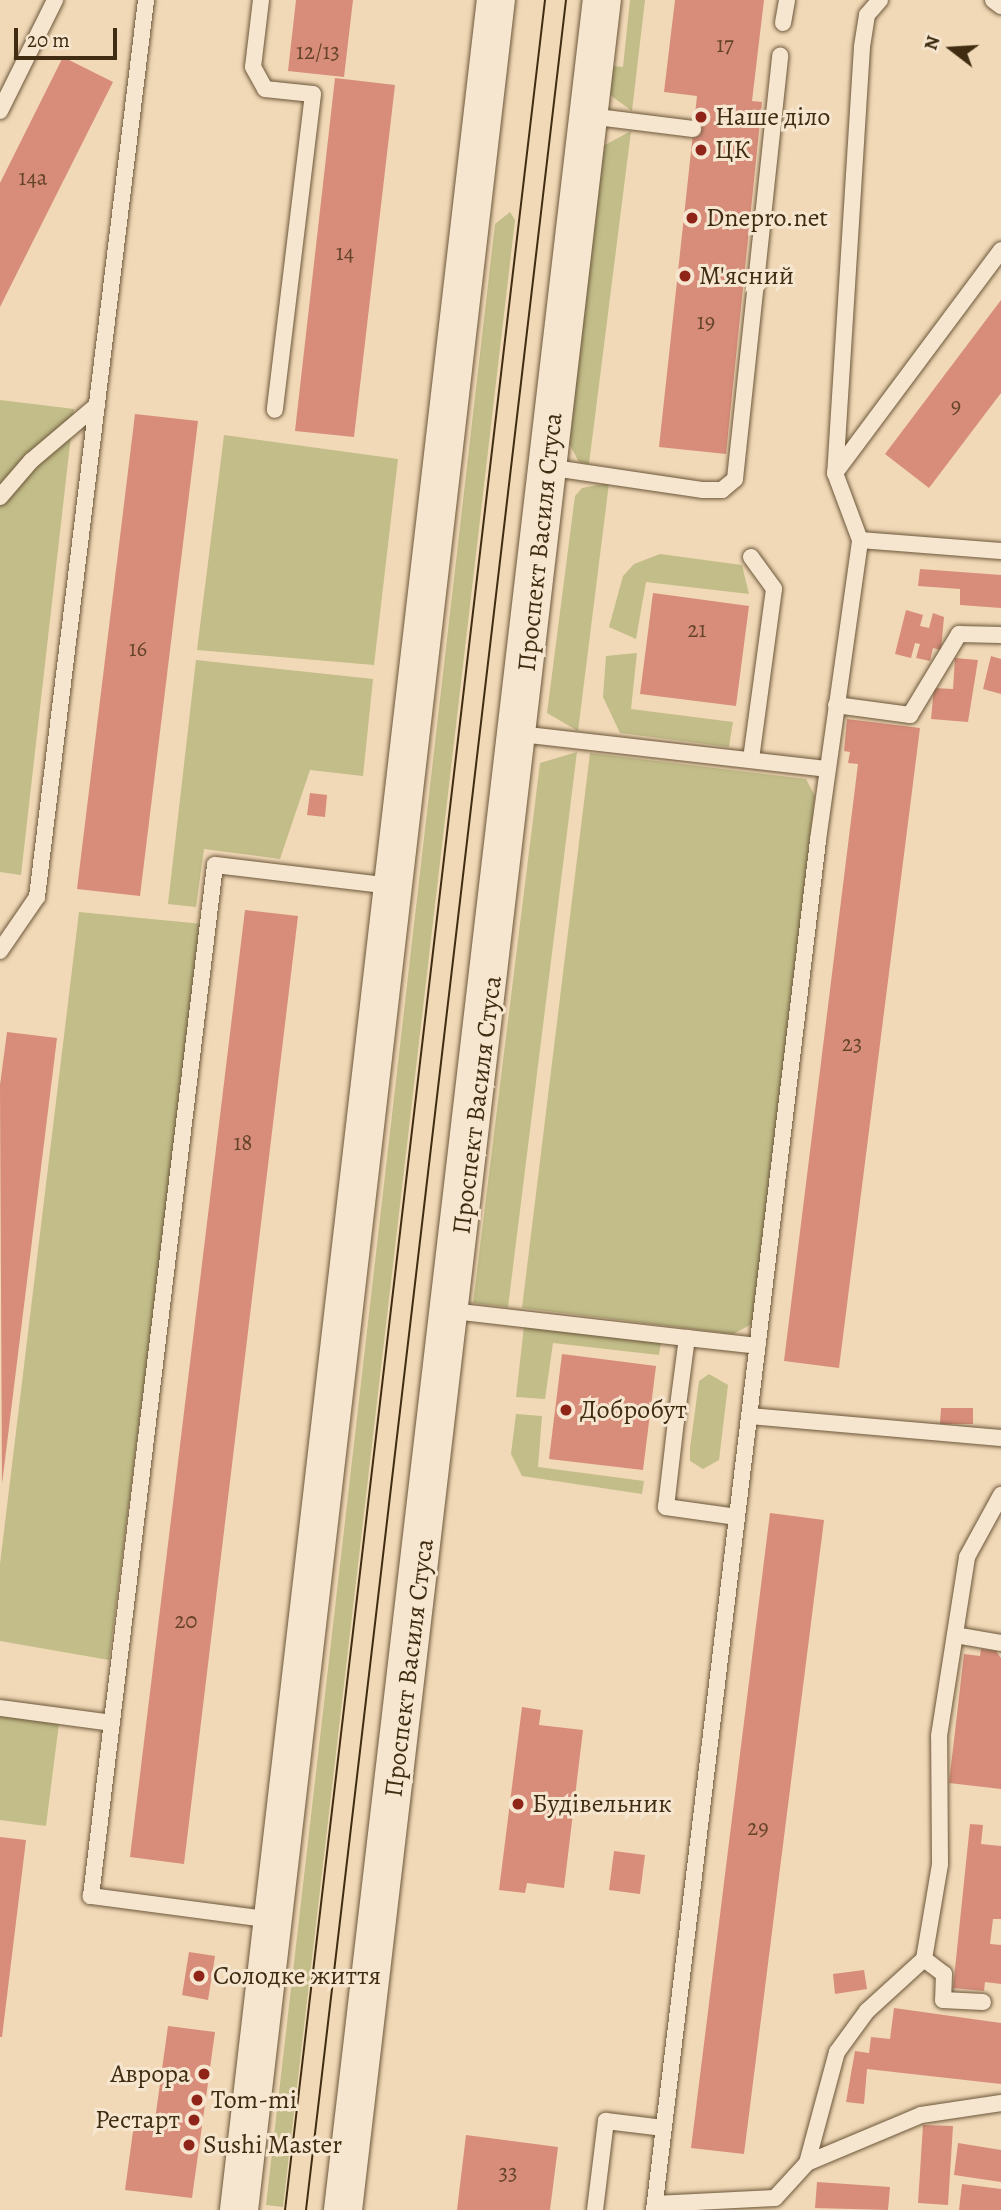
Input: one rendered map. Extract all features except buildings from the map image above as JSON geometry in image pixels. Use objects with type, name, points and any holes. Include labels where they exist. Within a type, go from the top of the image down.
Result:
[{"type":"street","points":[[239,2210],[496,0]]},
{"type":"street","name":"Проспект Василя Стуса","points":[[343,2210],[453,1311],[602,0]]},
{"type":"lane","points":[[0,111],[55,0]]},
{"type":"lane","points":[[0,951],[37,897],[146,0]]},
{"type":"lane","points":[[261,0],[253,67],[264,89],[313,94],[275,410]]},
{"type":"lane","points":[[783,23],[787,0]]},
{"type":"lane","points":[[880,0],[867,15],[862,47],[835,473],[860,540],[827,769],[654,2207],[775,2198],[807,2163],[921,2115],[1001,2104]]},
{"type":"lane","points":[[993,0],[1001,6]]},
{"type":"lane","points":[[547,467],[703,490],[722,489],[736,479],[765,138],[780,55]]},
{"type":"lane","points":[[589,116],[693,129]]},
{"type":"lane","points":[[835,473],[1001,250]]},
{"type":"lane","points":[[0,497],[31,461],[97,405]]},
{"type":"lane","points":[[860,540],[1001,551]]},
{"type":"lane","points":[[751,557],[774,589],[751,759]]},
{"type":"lane","points":[[836,705],[909,715],[959,634],[1001,635]]},
{"type":"lane","points":[[520,734],[827,769]]},
{"type":"lane","points":[[273,1920],[91,1896],[215,865],[393,886]]},
{"type":"lane","points":[[453,1311],[758,1346]]},
{"type":"lane","points":[[687,1338],[666,1507],[737,1517]]},
{"type":"lane","points":[[749,1416],[1001,1438]]},
{"type":"lane","points":[[807,2163],[837,2052],[867,2011],[924,1959],[940,1864],[939,1736],[967,1557],[1001,1495]]},
{"type":"lane","points":[[955,1636],[1001,1643]]},
{"type":"lane","points":[[0,1708],[112,1723]]},
{"type":"lane","points":[[924,1959],[944,1974],[943,2000],[983,2002]]},
{"type":"lane","points":[[595,2210],[606,2121],[664,2128]]},
{"type":"shaded area","points":[[630,0],[645,0],[632,111],[610,95],[612,66],[623,67]]},
{"type":"shaded area","points":[[631,131],[589,464],[579,462],[567,440],[603,146]]},
{"type":"shaded area","points":[[510,212],[515,220],[283,2207],[266,2205],[495,224]]},
{"type":"shaded area","points":[[0,400],[74,409],[21,875],[0,872]]},
{"type":"shaded area","points":[[224,435],[398,459],[374,665],[197,650]]},
{"type":"shaded area","points":[[609,483],[578,731],[547,713],[575,496],[582,488]]},
{"type":"shaded area","points":[[660,554],[742,565],[749,594],[646,582],[636,639],[609,627],[623,576],[634,564]]},
{"type":"shaded area","points":[[637,653],[631,709],[733,722],[729,747],[620,733],[603,697],[606,656]]},
{"type":"shaded area","points":[[196,660],[373,679],[363,776],[310,770],[280,859],[204,849],[196,907],[168,904]]},
{"type":"shaded area","points":[[577,752],[508,1307],[473,1303],[540,763]]},
{"type":"shaded area","points":[[590,753],[806,779],[815,796],[754,1323],[733,1334],[522,1308]]},
{"type":"shaded area","points":[[79,912],[203,924],[109,1660],[0,1641],[0,1564]]},
{"type":"shaded area","points":[[524,1326],[661,1343],[659,1355],[553,1343],[545,1399],[516,1397]]},
{"type":"shaded area","points":[[709,1374],[728,1385],[719,1460],[703,1469],[690,1461],[690,1448],[699,1381]]},
{"type":"shaded area","points":[[516,1414],[542,1416],[538,1467],[644,1481],[642,1494],[522,1476],[511,1454]]},
{"type":"shaded area","points":[[0,1716],[59,1723],[46,1826],[0,1820]]},
{"type":"tram line","points":[[285,2210],[545,0]]},
{"type":"tram line","points":[[306,2210],[566,0]]},
{"type":"place","name":"Наше діло","points":[[701,117]]},
{"type":"place","name":"ЦК","points":[[701,150]]},
{"type":"place","name":"Dnepro.net","points":[[692,218]]},
{"type":"place","name":"М'ясний","points":[[685,276]]},
{"type":"place","name":"Добробут","points":[[566,1410]]},
{"type":"place","name":"Будівельник","points":[[518,1804]]},
{"type":"place","name":"Солодке життя","points":[[199,1976]]},
{"type":"place","name":"Аврора","points":[[204,2074]]},
{"type":"place","name":"Tom-mi","points":[[197,2100]]},
{"type":"place","name":"Рестарт","points":[[194,2120]]},
{"type":"place","name":"Sushi Master","points":[[189,2145]]}]
